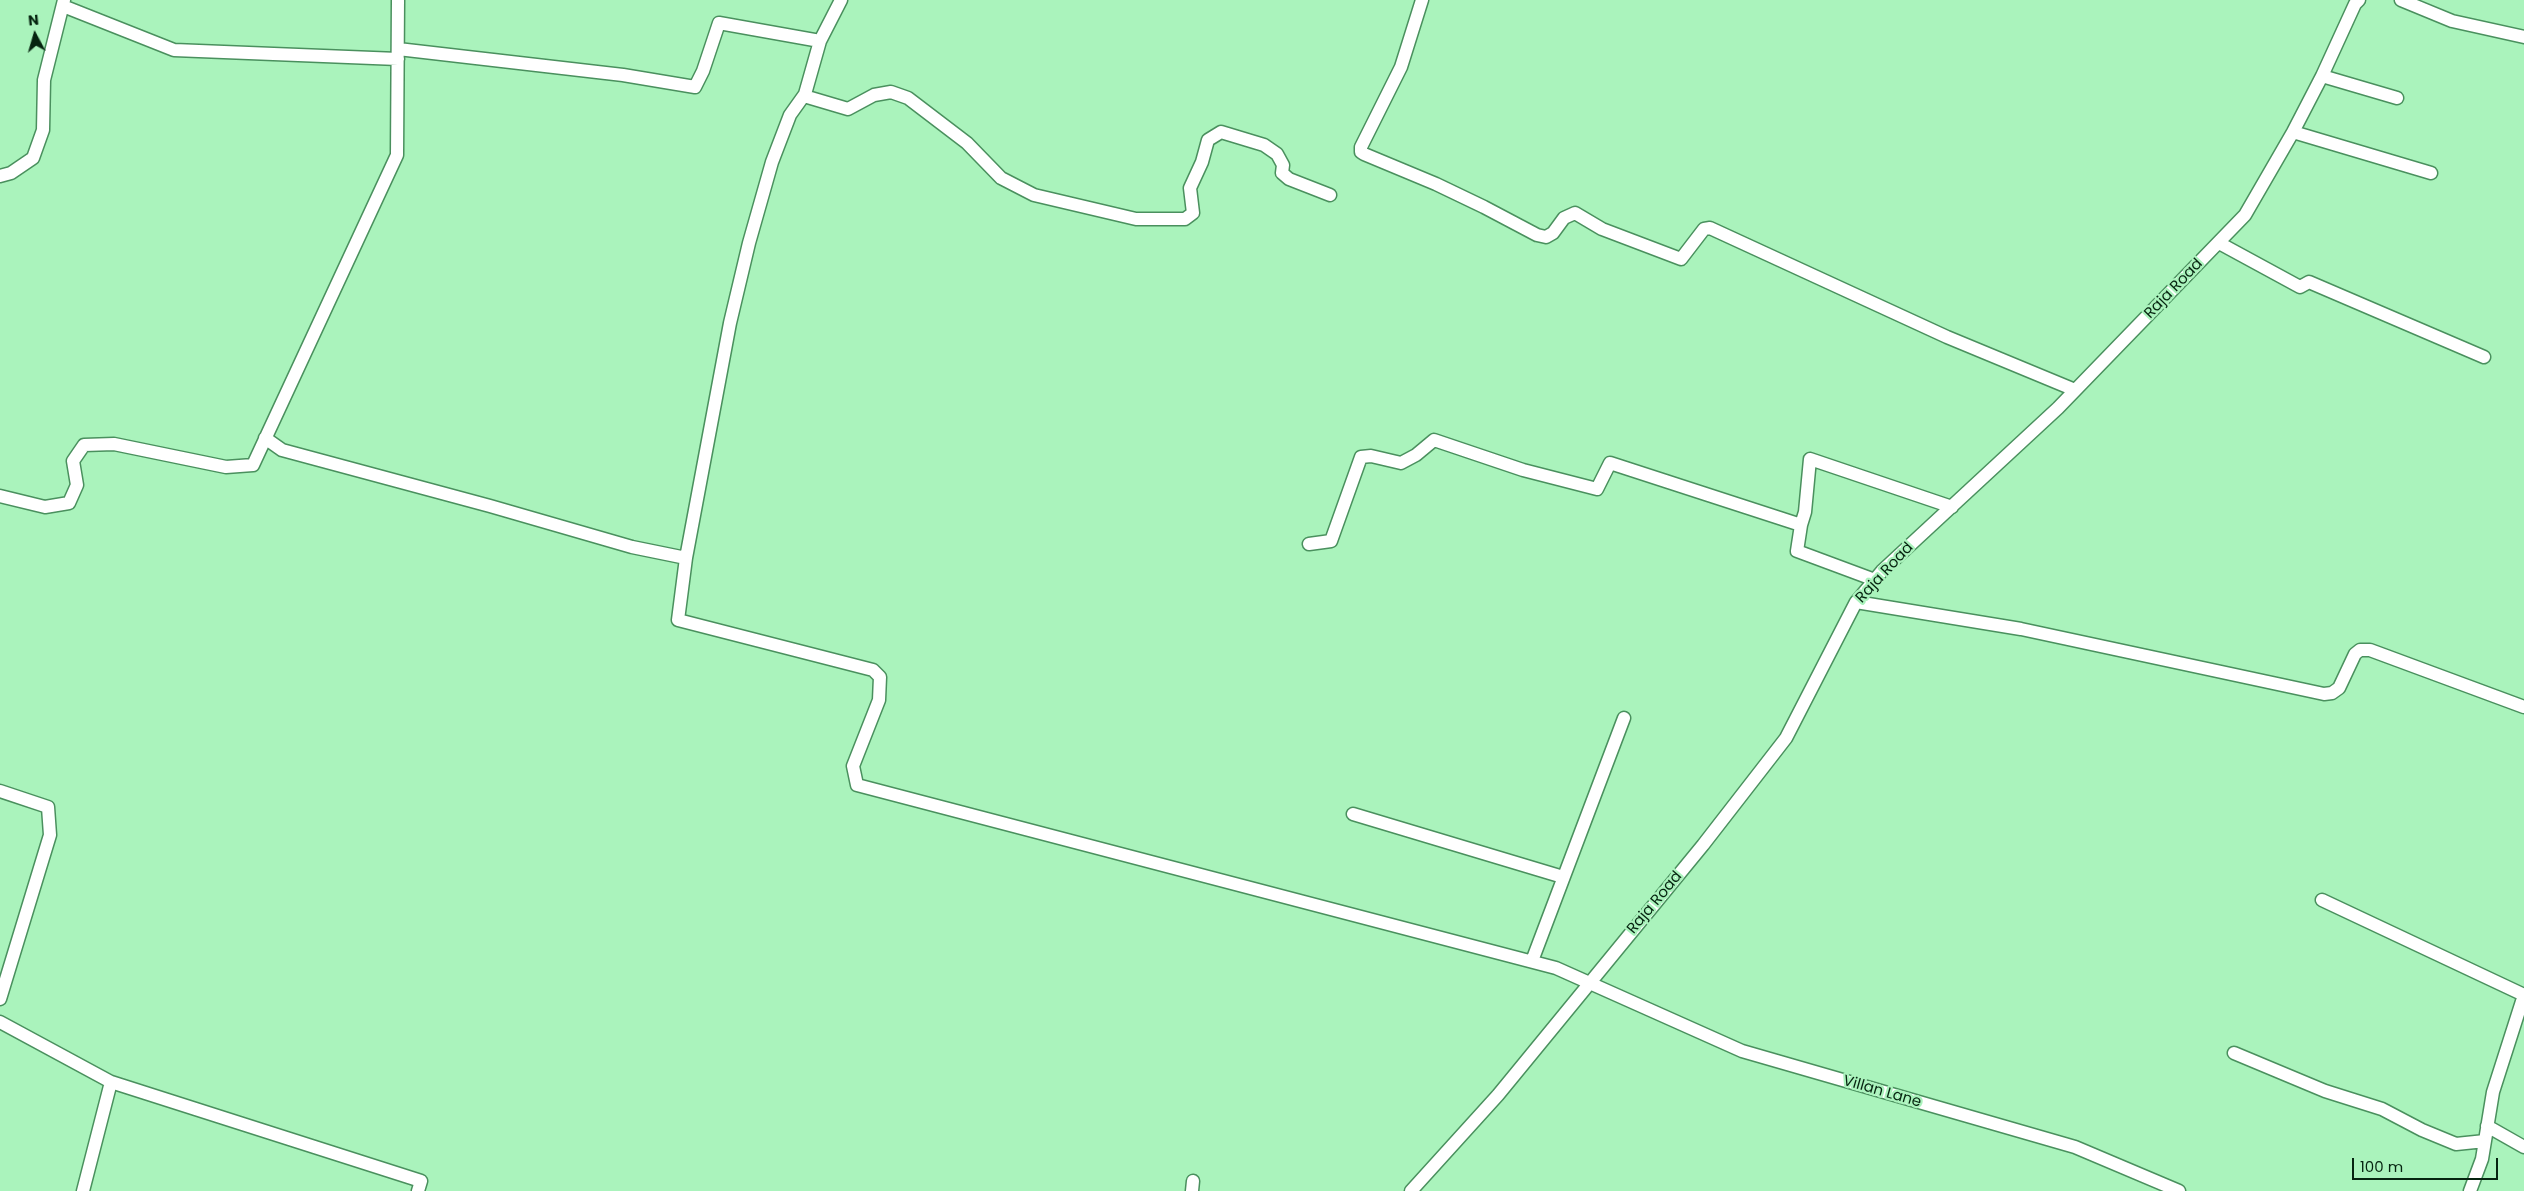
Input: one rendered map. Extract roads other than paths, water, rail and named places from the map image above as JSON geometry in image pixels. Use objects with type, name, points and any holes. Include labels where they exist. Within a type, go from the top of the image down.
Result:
[{"type":"street","points":[[0,496],[45,507],[69,503],[77,485],[73,461],[84,445],[114,444],[226,467],[253,465],[397,155],[398,0]]},
{"type":"street","points":[[265,438],[282,450],[490,506],[632,547],[686,558],[728,332],[749,243],[772,162],[790,115],[804,96],[820,42],[841,0]]},
{"type":"street","points":[[1422,0],[1408,49],[1360,147],[1361,152],[1364,154],[1452,192],[1537,235],[1546,237],[1552,233],[1564,218],[1574,214],[1602,229],[1681,260],[1704,228],[1710,228],[1947,337],[2075,390]]},
{"type":"street","name":"Raja Road","points":[[1411,1191],[1498,1095],[1704,844],[1788,735],[1856,602],[1875,580],[2075,390],[2246,216],[2293,132],[2322,76],[2355,4],[2359,0]]},
{"type":"street","points":[[2401,0],[2452,21],[2524,37]]},
{"type":"street","points":[[0,176],[10,173],[33,158],[42,130],[44,80],[63,3],[174,50],[398,54],[623,75],[695,87],[703,71],[719,23],[820,42]]},
{"type":"street","points":[[2322,76],[2397,98]]},
{"type":"street","points":[[804,96],[848,109],[874,95],[891,92],[908,98],[967,143],[1001,178],[1034,195],[1136,219],[1186,219],[1193,213],[1190,188],[1202,162],[1208,140],[1222,132],[1264,145],[1277,154],[1283,165],[1282,173],[1290,179],[1330,195]]},
{"type":"street","points":[[2293,132],[2431,173]]},
{"type":"street","points":[[2219,243],[2300,287],[2309,282],[2484,357]]},
{"type":"street","points":[[1309,544],[1331,541],[1361,457],[1371,456],[1401,463],[1416,455],[1434,440],[1516,468],[1597,489],[1610,464],[1801,525]]},
{"type":"street","points":[[1875,580],[1797,551],[1805,512],[1810,459],[1952,506]]},
{"type":"street","name":"Villan Lane","points":[[686,558],[678,620],[873,670],[880,677],[879,700],[853,766],[857,785],[1556,968],[1591,981],[1742,1051],[2075,1147],[2179,1191]]},
{"type":"street","points":[[1856,602],[2021,629],[2324,694],[2332,693],[2339,688],[2355,654],[2360,650],[2370,650],[2524,707]]},
{"type":"street","points":[[1532,961],[1624,718]]},
{"type":"street","points":[[0,791],[48,807],[50,836],[0,999]]},
{"type":"street","points":[[1353,814],[1563,877]]},
{"type":"street","points":[[2322,900],[2524,995],[2493,1092],[2482,1159],[2470,1191]]},
{"type":"street","points":[[0,1022],[111,1082],[421,1181],[418,1191]]},
{"type":"street","points":[[2234,1053],[2325,1091],[2382,1109],[2422,1130],[2456,1144],[2485,1141]]},
{"type":"street","points":[[83,1191],[111,1082]]},
{"type":"street","points":[[2488,1126],[2524,1146]]}]
